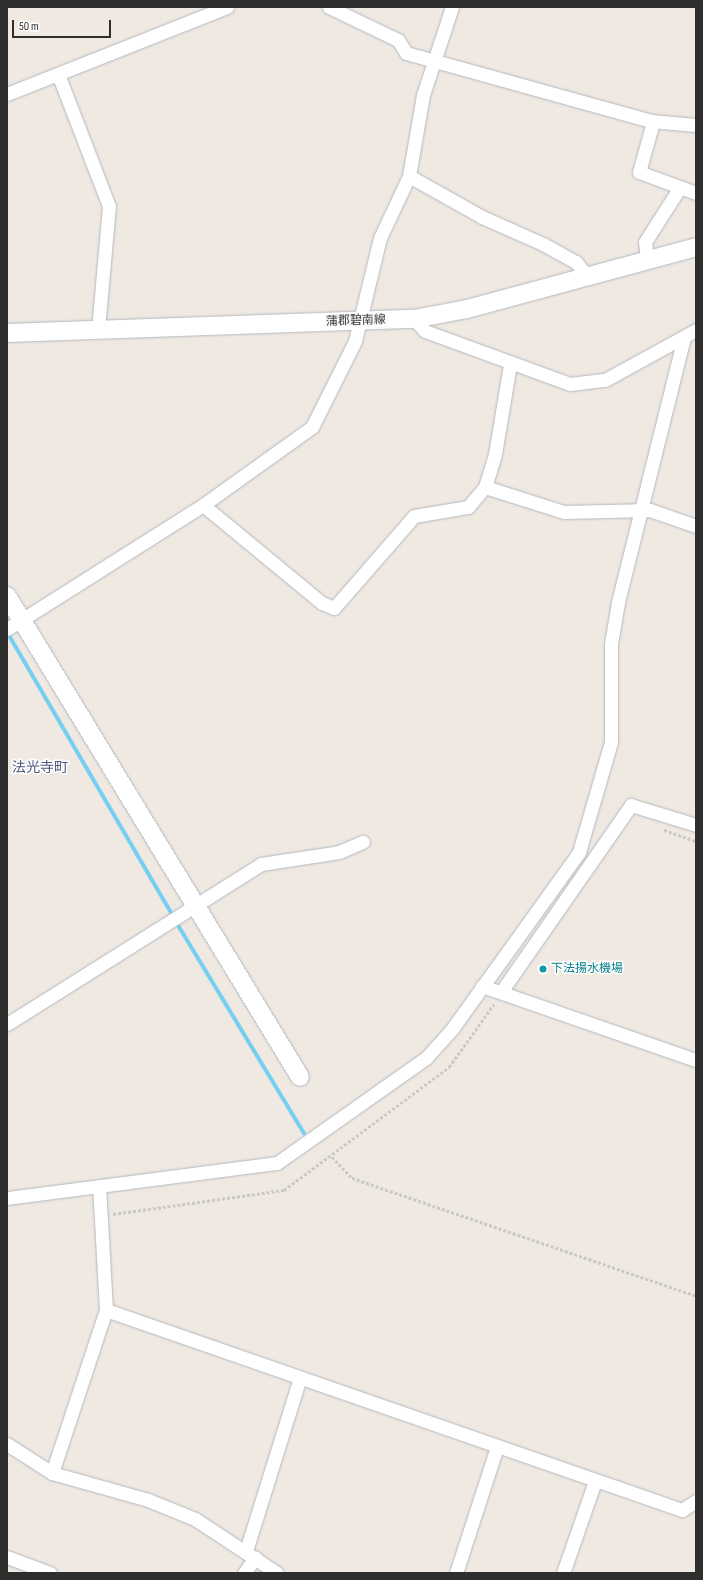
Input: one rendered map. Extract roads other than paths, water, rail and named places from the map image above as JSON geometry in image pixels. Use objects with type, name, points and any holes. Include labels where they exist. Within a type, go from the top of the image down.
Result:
[{"type":"main road","name":"蒲郡碧南線","points":[[7,333],[414,319],[467,309],[696,247]]},
{"type":"main road","points":[[7,596],[300,1077]]},
{"type":"street","points":[[7,94],[227,7]]},
{"type":"street","points":[[328,7],[398,40],[406,53],[653,122],[696,125]]},
{"type":"street","points":[[7,629],[203,505],[312,427],[355,341],[380,238],[409,176],[432,60],[452,7]]},
{"type":"street","points":[[58,74],[109,206],[98,330]]},
{"type":"street","points":[[653,122],[639,172],[696,193]]},
{"type":"street","points":[[409,176],[475,214],[543,244],[576,262],[587,276]]},
{"type":"street","points":[[647,260],[645,242],[680,187]]},
{"type":"street","points":[[414,319],[425,330],[510,364],[570,384],[592,384],[696,330]]},
{"type":"street","points":[[7,1198],[263,1166],[286,1158],[349,1110],[426,1058],[482,986],[579,852],[611,742],[611,644],[684,337]]},
{"type":"street","points":[[203,505],[322,603],[334,608],[414,516],[468,506],[485,487],[495,454],[510,364]]},
{"type":"street","points":[[485,487],[564,512],[650,510],[694,521]]},
{"type":"street","points":[[501,992],[632,805],[696,826]]},
{"type":"street","points":[[7,1024],[261,864],[339,852],[363,842]]},
{"type":"street","points":[[482,986],[696,1060]]},
{"type":"street","points":[[52,1473],[106,1310],[99,1186]]},
{"type":"street","points":[[106,1310],[682,1510],[696,1501]]},
{"type":"street","points":[[244,1573],[300,1378]]},
{"type":"street","points":[[7,1444],[52,1473],[170,1507],[250,1554],[277,1573]]},
{"type":"street","points":[[456,1573],[497,1447]]},
{"type":"street","points":[[563,1573],[595,1481]]},
{"type":"street","points":[[7,1557],[50,1573]]},
{"type":"waterway","points":[[7,632],[173,916]]},
{"type":"waterway","points":[[176,922],[304,1133]]},
{"type":"place","name":"下法揚水機場","points":[[543,969]]},
{"type":"district","name":"法光寺町","points":[[40,768]]}]
